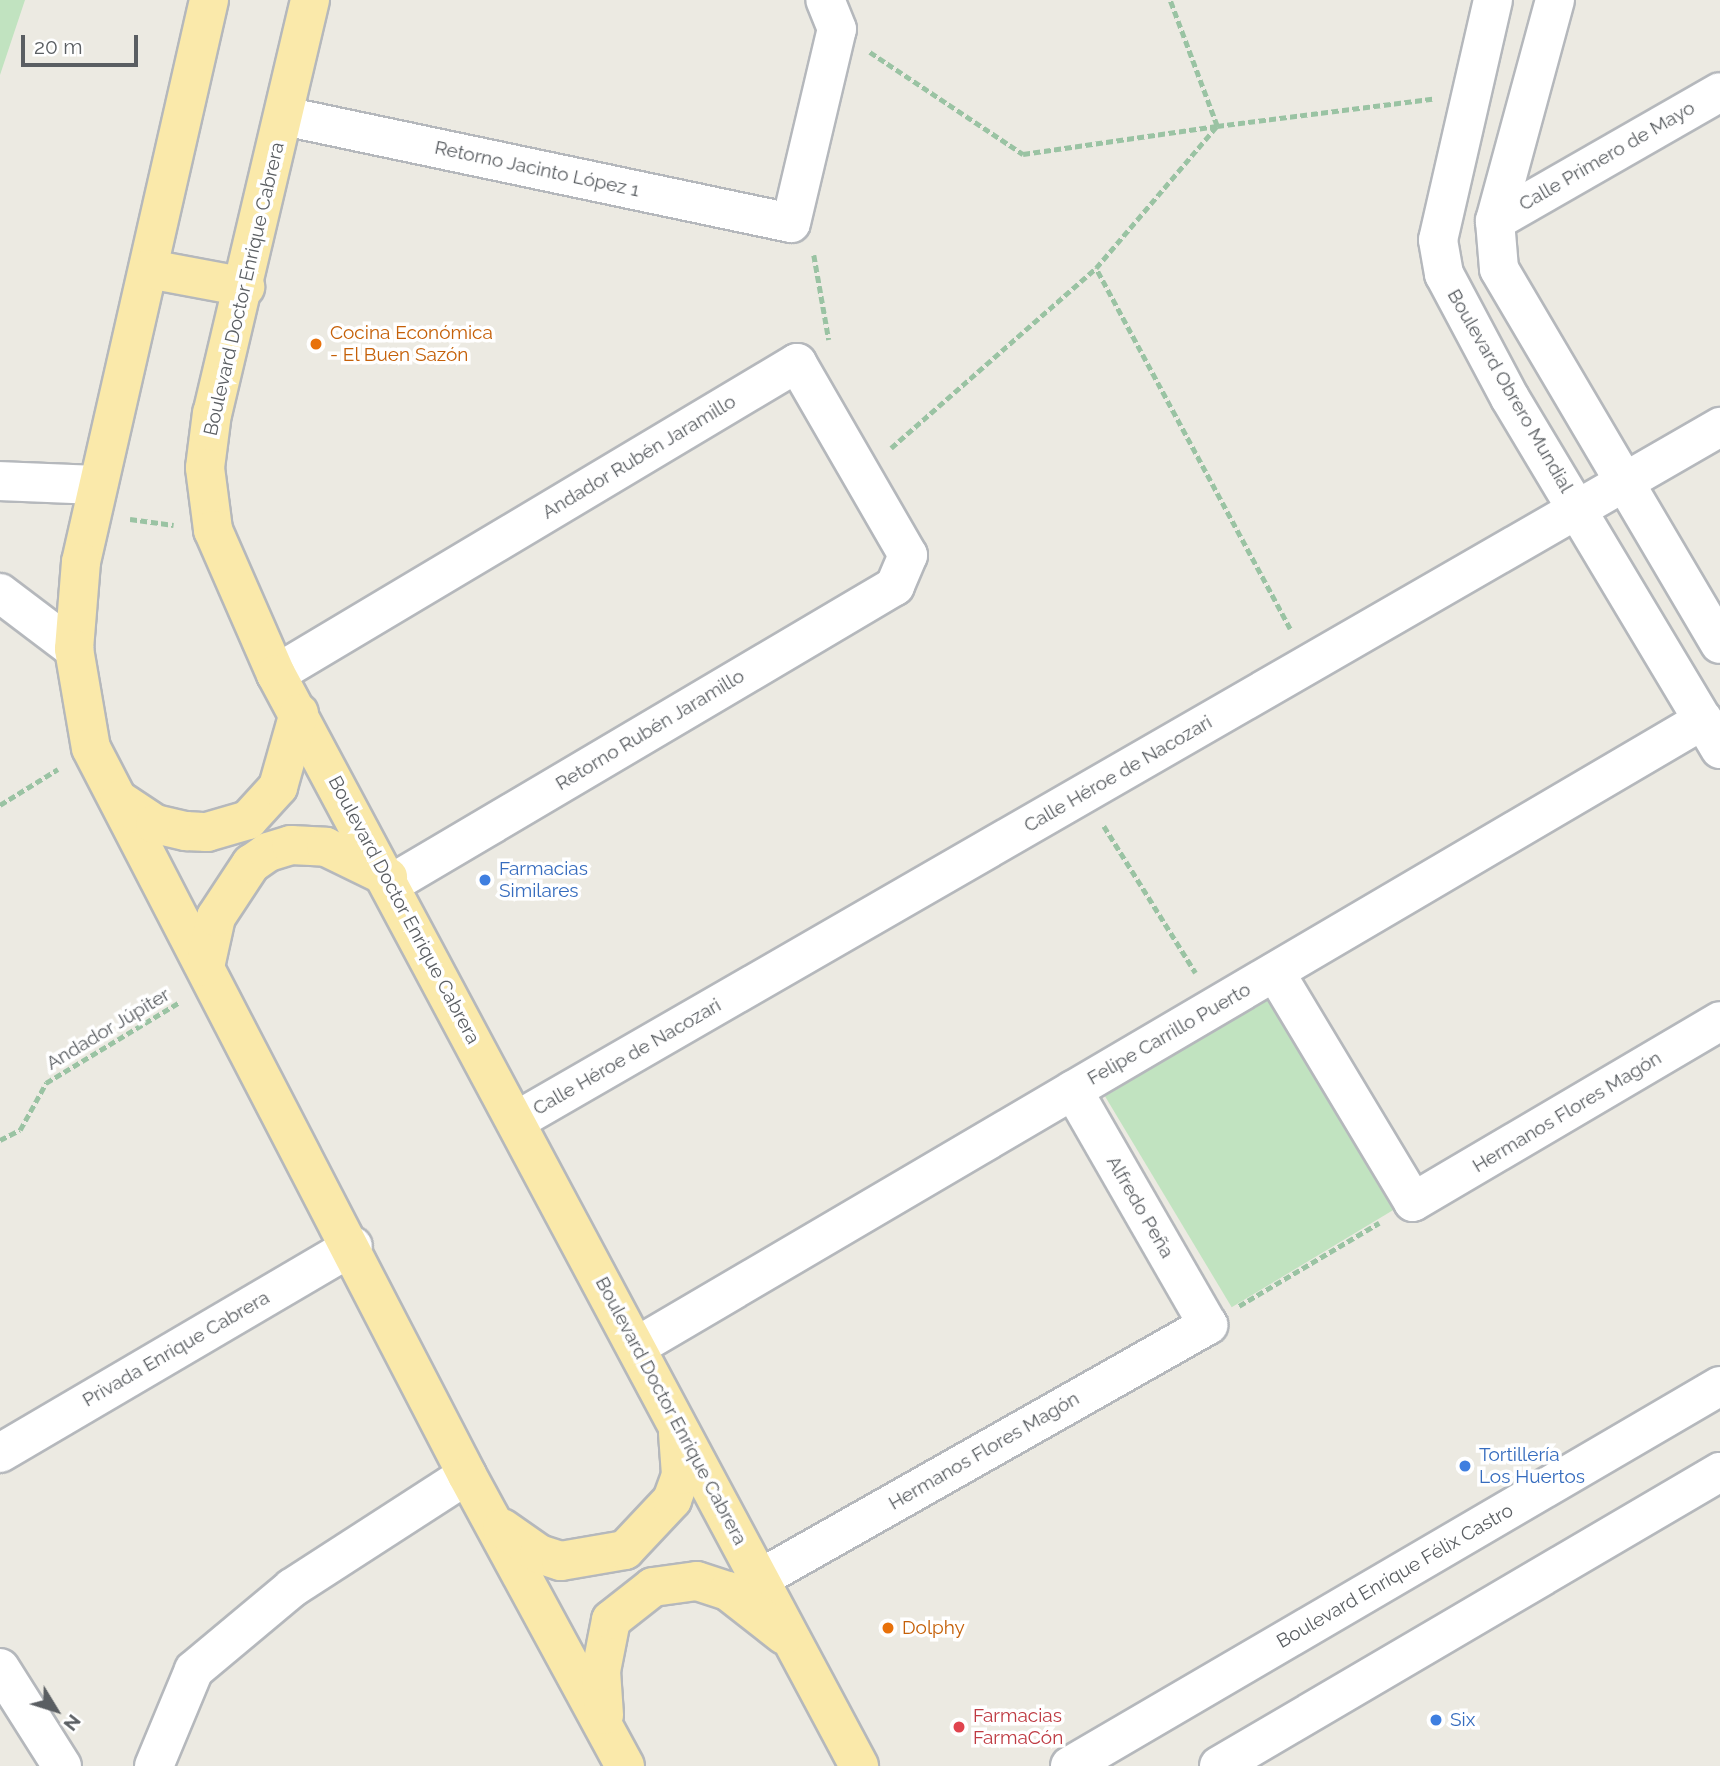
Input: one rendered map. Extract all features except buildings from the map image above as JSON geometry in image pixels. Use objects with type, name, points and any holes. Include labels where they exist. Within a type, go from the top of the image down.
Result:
[{"type":"main road","points":[[209,0],[94,499],[74,649],[91,748],[114,797],[353,1245],[467,1475],[497,1524],[625,1766]]},
{"type":"main road","name":"Boulevard Doctor Enrique Cabrera","points":[[310,0],[205,468],[213,530],[276,674],[389,881],[859,1766]]},
{"type":"main road","points":[[149,269],[245,287]]},
{"type":"main road","points":[[114,797],[156,824],[186,831],[207,832],[248,820],[278,786],[299,713]]},
{"type":"main road","points":[[209,974],[216,918],[251,864],[268,852],[291,845],[326,847],[389,881]]},
{"type":"main road","points":[[497,1524],[539,1555],[561,1561],[625,1550],[672,1500],[681,1475],[678,1428]]},
{"type":"main road","points":[[605,1729],[601,1671],[607,1630],[629,1601],[653,1587],[697,1581],[728,1591],[796,1646]]},
{"type":"main road","points":[[834,1718],[834,1766]]},
{"type":"street","name":"Boulevard Obrero Mundial","points":[[1493,0],[1468,95],[1438,240],[1444,274],[1578,509],[1712,735]]},
{"type":"street","points":[[1555,0],[1495,221],[1500,269],[1720,643]]},
{"type":"street","points":[[791,223],[831,15]]},
{"type":"street","name":"Calle Primero de Mayo","points":[[1495,221],[1720,92]]},
{"type":"street","name":"Retorno Jacinto López 1","points":[[284,116],[791,223]]},
{"type":"street","points":[[797,363],[861,474]]},
{"type":"street","name":"Andador Rubén Jaramillo","points":[[276,674],[797,363]]},
{"type":"street","name":"Calle Héroe de Nacozari","points":[[516,1121],[1720,427]]},
{"type":"street","name":"Retorno Rubén Jaramillo","points":[[389,881],[895,586],[906,572],[908,555],[861,474]]},
{"type":"street","points":[[0,481],[94,499]]},
{"type":"street","points":[[0,593],[74,649]]},
{"type":"street","name":"Felipe Carrillo Puerto","points":[[636,1347],[1275,972],[1712,735]]},
{"type":"street","points":[[1275,972],[1413,1202]]},
{"type":"street","name":"Hermanos Flores Magón","points":[[1413,1202],[1720,1021]]},
{"type":"street","name":"Alfredo Peña","points":[[1073,1090],[1208,1325]]},
{"type":"street","name":"Privada Enrique Cabrera","points":[[0,1453],[353,1245]]},
{"type":"street","name":"Hermanos Flores Magón","points":[[761,1578],[1208,1325]]},
{"type":"street","name":"Boulevard Enrique Félix Castro","points":[[1070,1766],[1720,1386]]},
{"type":"street","points":[[1219,1766],[1720,1472]]},
{"type":"street","points":[[154,1766],[194,1670],[292,1588],[467,1475]]},
{"type":"street","points":[[0,1668],[62,1766]]},
{"type":"path","points":[[1170,0],[1217,126]]},
{"type":"path","points":[[831,15],[1023,154],[1217,126],[1468,95]]},
{"type":"path","points":[[861,474],[1096,268],[1217,126]]},
{"type":"path","points":[[791,223],[815,257],[832,338],[797,363]]},
{"type":"path","points":[[1096,268],[1311,663]]},
{"type":"path","points":[[94,499],[213,530]]},
{"type":"path","points":[[0,805],[91,748]]},
{"type":"path","points":[[1084,794],[1217,1006]]},
{"type":"path","name":"Andador Júpiter","points":[[0,1140],[20,1130],[46,1083],[209,974]]},
{"type":"path","points":[[1208,1325],[1413,1202]]},
{"type":"green space","points":[[0,0],[25,0],[0,75]]},
{"type":"green space","points":[[1267,999],[1394,1210],[1232,1307],[1105,1096]]},
{"type":"place","name":"Cocina Económica - El Buen Sazón","points":[[316,344]]},
{"type":"place","name":"Farmacias Similares","points":[[485,880]]},
{"type":"place","name":"Tortillería Los Huertos","points":[[1465,1466]]},
{"type":"place","name":"Dolphy","points":[[888,1628]]},
{"type":"place","name":"Six","points":[[1436,1720]]},
{"type":"place","name":"Farmacias FarmaCón","points":[[959,1727]]}]
